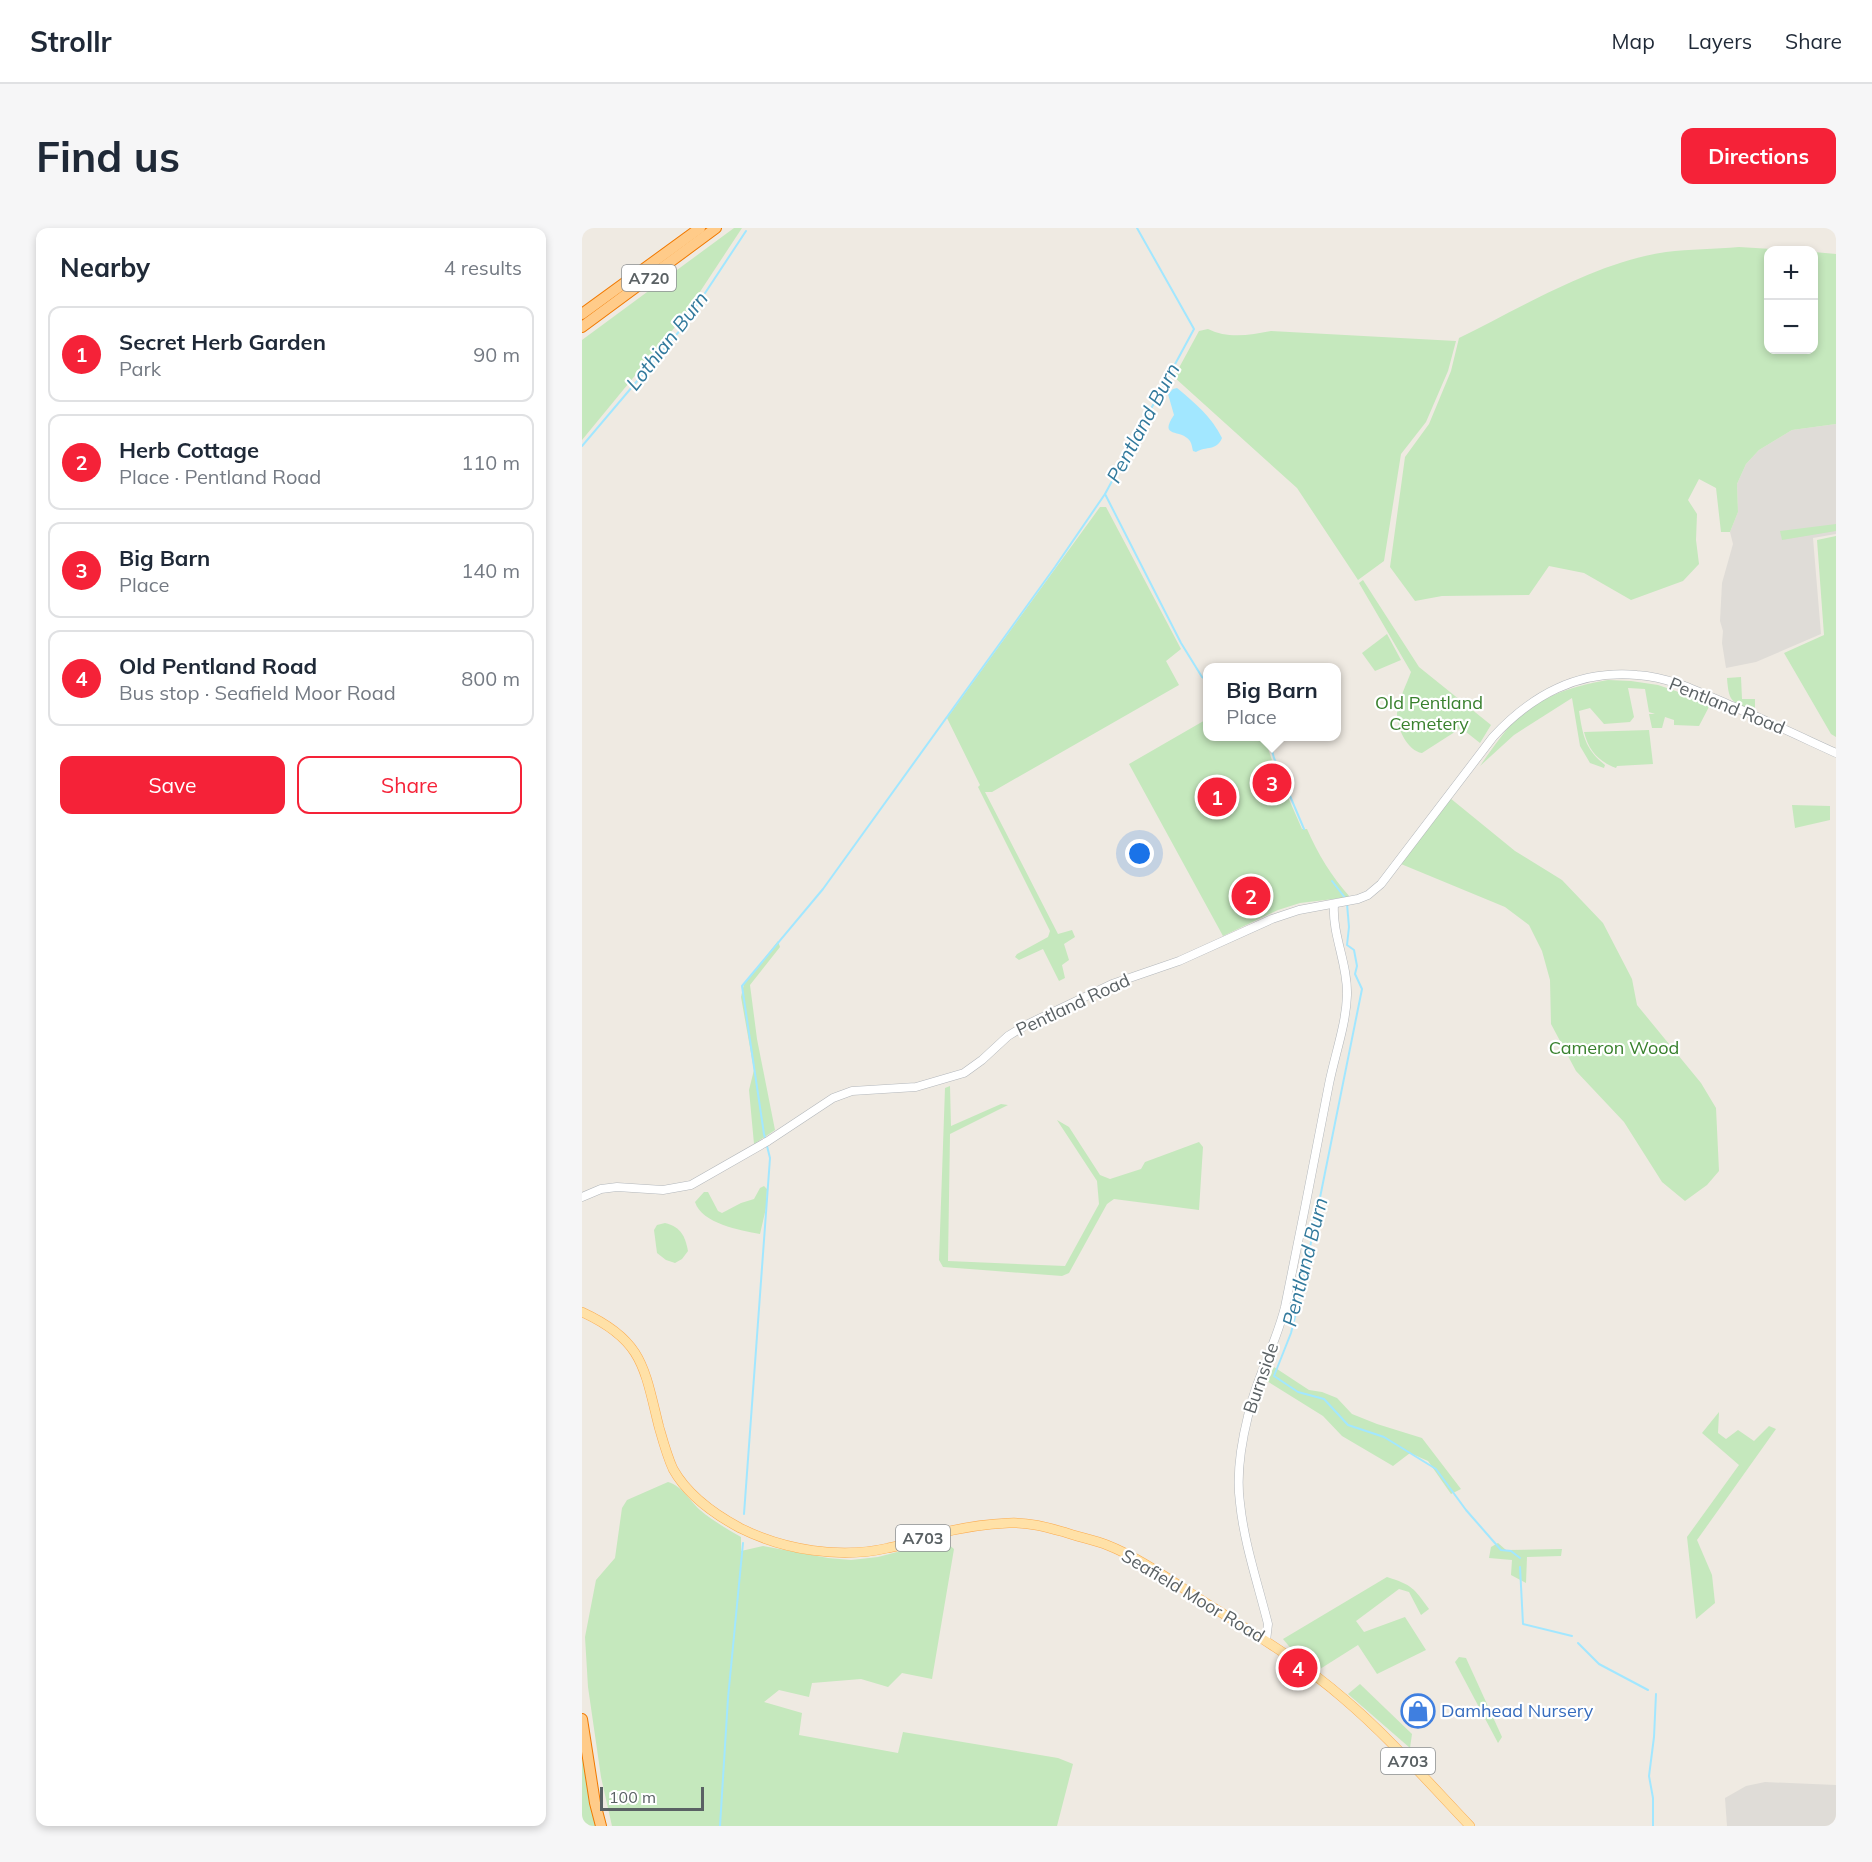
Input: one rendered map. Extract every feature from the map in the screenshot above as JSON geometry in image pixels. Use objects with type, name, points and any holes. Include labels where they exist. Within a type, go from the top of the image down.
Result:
[{"type":"highway","name":"A720","points":[[582,314],[699,228]]},
{"type":"highway","name":"A720","points":[[582,327],[716,228]]},
{"type":"highway","points":[[582,1719],[595,1803],[601,1826]]},
{"type":"main road","name":"Seafield Moor Road","points":[[582,1312],[615,1330],[629,1343],[639,1357],[673,1469],[691,1493],[710,1510],[741,1528],[774,1542],[811,1550],[852,1553],[887,1549],[965,1528],[1011,1523],[1042,1526],[1107,1545],[1132,1557],[1266,1641],[1344,1698],[1470,1826]]},
{"type":"street","name":"Pentland Road","points":[[582,1197],[601,1189],[617,1187],[678,1189],[712,1174],[833,1098],[852,1091],[916,1087],[964,1073],[1026,1024],[1112,984],[1179,961],[1272,919],[1299,910],[1347,903],[1368,895],[1381,884],[1492,737],[1521,709],[1543,694],[1568,683],[1588,678],[1638,675],[1672,682],[1762,719],[1836,753]]},
{"type":"street","name":"Burnside","points":[[1266,1641],[1268,1624],[1240,1504],[1238,1477],[1248,1414],[1285,1307],[1342,1028],[1347,995],[1346,977],[1333,918],[1334,905]]},
{"type":"shaded area","points":[[1836,424],[1836,534],[1813,538],[1821,634],[1756,662],[1726,668],[1720,621],[1722,583],[1733,544],[1730,532],[1738,512],[1737,484],[1746,464],[1759,450],[1792,430]]},
{"type":"shaded area","points":[[1765,1782],[1836,1785],[1836,1826],[1727,1826],[1725,1798],[1746,1786]]},
{"type":"green space","points":[[734,228],[742,228],[684,316],[582,440],[582,340]]},
{"type":"green space","points":[[1739,247],[1764,249],[1764,354],[1818,354],[1818,252],[1836,254],[1836,424],[1792,430],[1759,450],[1746,464],[1737,484],[1738,512],[1730,532],[1721,532],[1716,488],[1699,479],[1688,500],[1697,514],[1696,540],[1699,564],[1683,581],[1631,600],[1584,573],[1549,566],[1529,595],[1442,596],[1415,601],[1390,567],[1405,457],[1429,424],[1451,371],[1459,338],[1586,275],[1640,257],[1684,250]]},
{"type":"green space","points":[[1208,329],[1231,335],[1271,331],[1456,341],[1448,371],[1426,422],[1401,454],[1384,561],[1358,580],[1297,488],[1174,377],[1199,331]]},
{"type":"green space","points":[[1100,507],[1106,507],[1181,649],[1166,661],[1179,685],[992,792],[985,792],[1058,934],[1072,930],[1075,937],[1064,944],[1069,960],[1062,965],[1065,978],[1059,981],[1043,949],[1019,960],[1015,957],[1048,937],[1050,931],[978,787],[980,785],[947,718]]},
{"type":"green space","points":[[1836,524],[1836,531],[1782,540],[1780,531]]},
{"type":"green space","points":[[1836,536],[1836,737],[1831,734],[1784,653],[1824,635],[1817,540]]},
{"type":"green space","name":"Old Pentland Cemetery","points":[[1363,580],[1419,667],[1491,725],[1480,743],[1461,728],[1422,753],[1408,744],[1401,732],[1397,709],[1411,672],[1359,583]]},
{"type":"green space","points":[[1387,634],[1401,660],[1375,671],[1362,653]]},
{"type":"green space","points":[[1741,677],[1742,699],[1755,699],[1755,712],[1733,701],[1729,693],[1727,678]]},
{"type":"green space","points":[[1608,680],[1658,685],[1711,703],[1699,726],[1674,725],[1674,720],[1665,717],[1662,728],[1652,728],[1649,714],[1655,714],[1649,712],[1645,689],[1628,688],[1634,717],[1630,722],[1604,724],[1590,708],[1579,711],[1586,741],[1593,753],[1605,765],[1604,768],[1590,763],[1580,746],[1572,698],[1514,735],[1480,766],[1508,728],[1529,709],[1567,690]]},
{"type":"green space","points":[[1203,721],[1203,741],[1265,741],[1302,829],[1307,829],[1326,864],[1350,897],[1300,903],[1278,910],[1223,936],[1129,764]]},
{"type":"green space","points":[[1649,730],[1653,764],[1617,766],[1616,768],[1595,754],[1584,732]]},
{"type":"green space","name":"Cameron Wood","points":[[1450,798],[1515,851],[1562,880],[1603,923],[1632,979],[1637,1005],[1701,1083],[1716,1108],[1719,1171],[1707,1185],[1685,1201],[1662,1182],[1624,1122],[1576,1071],[1551,1024],[1550,980],[1542,951],[1529,925],[1505,907],[1401,864]]},
{"type":"green space","points":[[1792,805],[1830,806],[1830,820],[1795,828]]},
{"type":"green space","points":[[778,941],[780,947],[750,985],[757,1039],[775,1130],[754,1144],[749,1090],[754,1070],[741,997],[744,984]]},
{"type":"green space","points":[[950,1086],[951,1126],[1001,1104],[1008,1105],[950,1134],[948,1261],[1065,1266],[1099,1204],[1097,1181],[1057,1120],[1069,1127],[1100,1175],[1110,1179],[1141,1169],[1145,1162],[1199,1142],[1203,1147],[1199,1210],[1114,1199],[1107,1204],[1069,1273],[1062,1276],[943,1267],[939,1260],[945,1088]]},
{"type":"green space","points":[[764,1186],[767,1189],[766,1208],[760,1234],[713,1221],[699,1210],[695,1202],[704,1192],[708,1192],[718,1211],[722,1213],[754,1199],[760,1188]]},
{"type":"green space","points":[[665,1223],[679,1230],[687,1246],[688,1251],[682,1259],[675,1263],[657,1253],[654,1230],[657,1225]]},
{"type":"green space","points":[[1274,1367],[1309,1390],[1337,1398],[1352,1414],[1422,1438],[1461,1489],[1451,1494],[1428,1461],[1410,1453],[1393,1466],[1342,1436],[1323,1416],[1267,1381]]},
{"type":"green space","points":[[1719,1412],[1718,1433],[1726,1439],[1738,1430],[1754,1441],[1769,1426],[1776,1429],[1697,1540],[1712,1575],[1715,1603],[1696,1619],[1687,1537],[1739,1465],[1702,1433]]},
{"type":"green space","points":[[668,1482],[681,1490],[705,1514],[741,1537],[741,1551],[763,1546],[851,1560],[878,1557],[943,1540],[954,1549],[932,1679],[902,1673],[888,1687],[861,1679],[812,1683],[809,1697],[779,1690],[764,1702],[802,1713],[799,1735],[898,1753],[903,1732],[1058,1758],[1073,1764],[1057,1826],[612,1826],[601,1777],[588,1687],[585,1637],[596,1580],[615,1558],[622,1508],[627,1500]]},
{"type":"green space","points":[[1498,1543],[1506,1550],[1562,1549],[1561,1556],[1527,1557],[1526,1583],[1511,1575],[1512,1560],[1489,1558],[1491,1547]]},
{"type":"green space","points":[[1387,1577],[1412,1588],[1429,1609],[1421,1615],[1409,1592],[1399,1589],[1356,1621],[1364,1632],[1405,1617],[1426,1650],[1377,1674],[1358,1645],[1320,1669],[1293,1651],[1283,1639]]},
{"type":"green space","points":[[1459,1657],[1466,1658],[1502,1737],[1498,1743],[1455,1662]]},
{"type":"green space","points":[[1360,1684],[1412,1734],[1410,1748],[1348,1694]]},
{"type":"green space","points":[[582,1751],[596,1826],[582,1826]]},
{"type":"water","points":[[1177,388],[1213,423],[1222,438],[1214,447],[1193,451],[1191,442],[1186,437],[1173,432],[1168,427],[1174,415],[1168,394]]},
{"type":"waterway","name":"Pentland Burn","points":[[1137,228],[1194,329],[1105,494],[1181,643],[1203,678]]},
{"type":"waterway","name":"Lothian Burn","points":[[582,446],[682,328],[746,231]]},
{"type":"waterway","points":[[744,1514],[770,1158],[764,1134],[742,986],[823,889],[1105,494]]},
{"type":"waterway","name":"Pentland Burn","points":[[1269,741],[1274,758],[1304,829]]},
{"type":"waterway","name":"Pentland Burn","points":[[1332,881],[1346,899]]},
{"type":"waterway","name":"Pentland Burn","points":[[1347,904],[1349,927],[1347,945],[1354,950],[1357,966],[1355,974],[1362,989],[1301,1292],[1291,1333],[1274,1376],[1298,1392],[1324,1399],[1348,1425],[1384,1437],[1436,1469],[1466,1510],[1501,1550],[1511,1551],[1520,1558]]},
{"type":"waterway","points":[[720,1826],[728,1698],[743,1543]]},
{"type":"waterway","name":"Pentland Burn","points":[[1520,1567],[1523,1624],[1572,1636]]},
{"type":"waterway","name":"Pentland Burn","points":[[1578,1643],[1599,1664],[1648,1690]]},
{"type":"waterway","name":"Pentland Burn","points":[[1653,1826],[1653,1798],[1649,1776],[1656,1694]]},
{"type":"place","name":"Big Barn","points":[[1272,783]]},
{"type":"place","name":"Secret Herb Garden","points":[[1217,797]]},
{"type":"place","name":"Herb Cottage","points":[[1251,896]]},
{"type":"place","name":"Old Pentland Road","points":[[1298,1668]]},
{"type":"place","name":"Damhead Nursery","points":[[1418,1711]]}]
